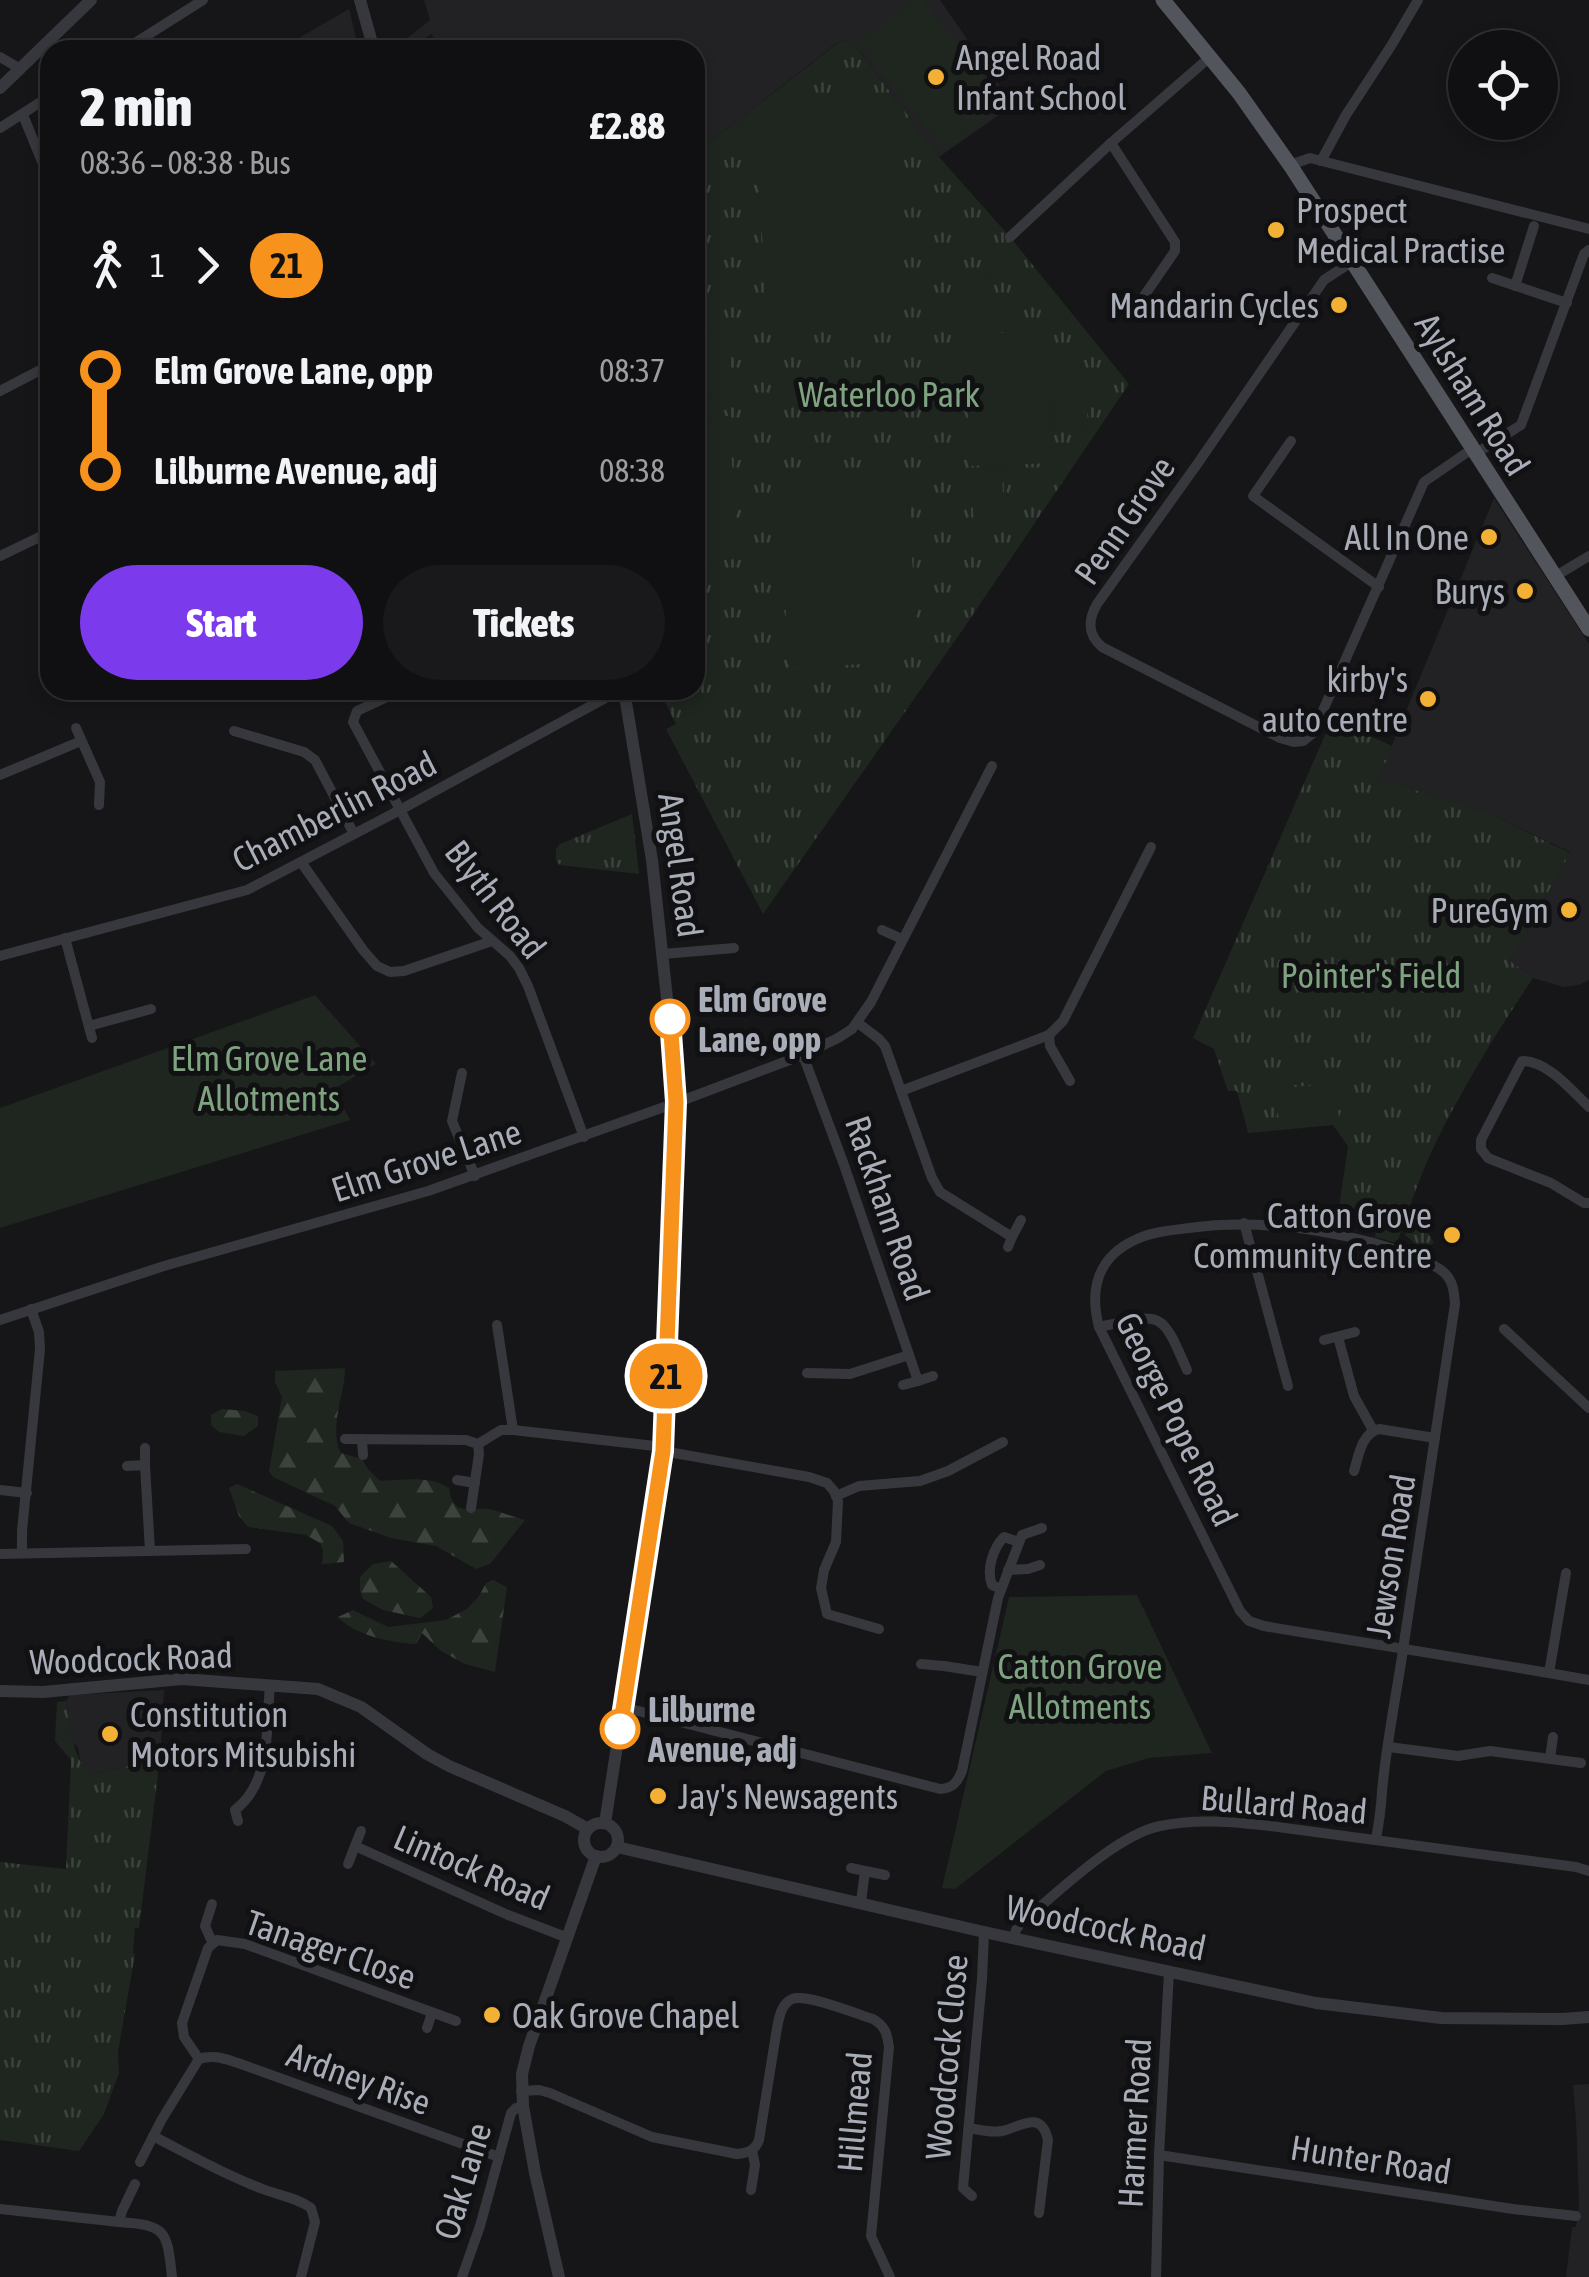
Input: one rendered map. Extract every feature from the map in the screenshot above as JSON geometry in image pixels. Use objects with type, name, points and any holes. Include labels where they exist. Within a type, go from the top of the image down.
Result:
[{"type":"main road","name":"Aylsham Road","points":[[1162,0],[1261,122],[1589,629]]},
{"type":"street","points":[[49,40],[91,0]]},
{"type":"street","points":[[140,40],[203,0]]},
{"type":"street","points":[[360,0],[371,40]]},
{"type":"street","points":[[1321,161],[1418,0]]},
{"type":"street","points":[[0,88],[40,49]]},
{"type":"street","points":[[0,57],[20,68]]},
{"type":"street","points":[[1010,237],[1210,57]]},
{"type":"street","points":[[0,128],[40,103]]},
{"type":"street","points":[[23,114],[40,156]]},
{"type":"street","points":[[1111,143],[1174,242],[1175,250],[1132,312]]},
{"type":"street","points":[[1290,165],[1310,158],[1589,229]]},
{"type":"street","points":[[1515,286],[1534,226]]},
{"type":"street","points":[[1291,441],[1252,496],[1379,588],[1424,482],[1521,425],[1584,254],[1589,250]]},
{"type":"street","name":"Penn Grove","points":[[1353,261],[1324,280],[1090,616],[1090,628],[1093,638],[1102,646],[1222,709],[1294,742],[1303,741],[1313,733],[1379,588]]},
{"type":"street","points":[[1492,278],[1567,303]]},
{"type":"street","points":[[0,391],[40,370]]},
{"type":"street","points":[[0,556],[40,537]]},
{"type":"street","points":[[1554,577],[1589,556]]},
{"type":"street","name":"Blyth Road","points":[[382,700],[357,712],[353,722],[434,873],[459,906],[519,968],[584,1137]]},
{"type":"street","name":"Chamberlin Road","points":[[0,956],[240,893],[604,700]]},
{"type":"street","name":"Angel Road","points":[[605,1824],[663,1449],[676,1102],[644,804],[624,700]]},
{"type":"street","points":[[76,728],[100,782],[100,804]]},
{"type":"street","points":[[234,731],[304,752],[315,760],[354,834]]},
{"type":"street","points":[[0,775],[81,741]]},
{"type":"street","points":[[992,766],[858,1022],[885,1046],[940,1192],[1010,1242],[1021,1220]]},
{"type":"street","points":[[901,1091],[1049,1035],[1063,1021],[1151,847]]},
{"type":"street","points":[[301,862],[363,950],[376,966],[390,972],[404,971],[492,941]]},
{"type":"street","points":[[882,930],[902,939]]},
{"type":"street","points":[[65,938],[91,1032],[150,1009]]},
{"type":"street","points":[[663,954],[734,948]]},
{"type":"street","name":"Elm Grove Lane","points":[[0,1320],[164,1266],[475,1176],[803,1054],[852,1030],[858,1022]]},
{"type":"street","points":[[1049,1035],[1050,1046],[1070,1080]]},
{"type":"street","name":"Rackham Road","points":[[803,1054],[918,1381]]},
{"type":"street","points":[[1589,1106],[1550,1072],[1529,1061],[1522,1062],[1481,1149],[1488,1158],[1551,1183],[1589,1204]]},
{"type":"street","points":[[462,1073],[452,1121],[475,1176]]},
{"type":"street","points":[[1244,1223],[1288,1386]]},
{"type":"street","name":"George Pope Road","points":[[1404,1650],[1264,1626],[1249,1621],[1240,1611],[1100,1327],[1094,1309],[1096,1280],[1109,1258],[1138,1238],[1171,1230],[1244,1223],[1336,1233],[1382,1245],[1418,1258],[1451,1281]]},
{"type":"street","name":"Jewson Road","points":[[1376,1839],[1455,1304],[1451,1281]]},
{"type":"street","points":[[22,1553],[40,1349],[31,1309]]},
{"type":"street","points":[[1100,1327],[1152,1318],[1161,1321],[1177,1332],[1187,1370]]},
{"type":"street","points":[[497,1324],[513,1430]]},
{"type":"street","points":[[1504,1329],[1589,1408]]},
{"type":"street","points":[[1324,1340],[1355,1332]]},
{"type":"street","points":[[1338,1337],[1354,1396],[1373,1430]]},
{"type":"street","points":[[501,1349],[515,1347]]},
{"type":"street","points":[[807,1374],[850,1374],[910,1354]]},
{"type":"street","points":[[903,1385],[934,1376]]},
{"type":"street","points":[[478,1444],[500,1430],[513,1430],[663,1449],[809,1476],[827,1483],[836,1496],[839,1516],[836,1542],[821,1588],[827,1614],[879,1629]]},
{"type":"street","points":[[1373,1430],[1435,1438]]},
{"type":"street","points":[[1354,1471],[1373,1430]]},
{"type":"street","points":[[345,1439],[466,1440],[478,1444]]},
{"type":"street","points":[[362,1439],[363,1456]]},
{"type":"street","points":[[836,1496],[858,1486],[920,1482],[1003,1442]]},
{"type":"street","points":[[471,1508],[478,1444]]},
{"type":"street","points":[[144,1448],[150,1552]]},
{"type":"street","points":[[127,1466],[145,1465]]},
{"type":"street","points":[[457,1480],[475,1483]]},
{"type":"street","points":[[0,1490],[27,1493]]},
{"type":"street","points":[[623,1707],[948,1788],[957,1783],[962,1771],[1001,1589],[1022,1536],[1042,1528]]},
{"type":"street","points":[[1001,1589],[992,1585],[988,1576],[995,1552],[1004,1537],[1018,1542]]},
{"type":"street","points":[[0,1554],[246,1550]]},
{"type":"street","points":[[1008,1570],[1040,1565]]},
{"type":"street","points":[[1549,1673],[1566,1573]]},
{"type":"street","points":[[1404,1650],[1589,1680]]},
{"type":"street","points":[[921,1664],[982,1672]]},
{"type":"street","name":"Woodcock Road","points":[[0,1691],[44,1692],[182,1678],[318,1689],[361,1707],[427,1754],[588,1830]]},
{"type":"street","points":[[233,1812],[247,1801],[259,1776],[265,1752],[270,1685]]},
{"type":"street","points":[[1550,1758],[1553,1737]]},
{"type":"street","points":[[1389,1747],[1458,1756],[1490,1751],[1581,1763]]},
{"type":"street","name":"Bullard Road","points":[[1014,1938],[1020,1924],[1128,1838],[1157,1826],[1182,1822],[1237,1822],[1589,1870]]},
{"type":"street","points":[[605,1824],[617,1833],[617,1847],[608,1856],[596,1856],[585,1845],[588,1830],[605,1824]]},
{"type":"street","name":"Lintock Road","points":[[348,1864],[361,1831]]},
{"type":"street","name":"Lintock Road","points":[[354,1846],[568,1938]]},
{"type":"street","name":"Woodcock Road","points":[[617,1847],[984,1932],[1316,2003],[1441,2018],[1589,2017]]},
{"type":"street","points":[[560,2277],[521,2091],[524,2060],[596,1856]]},
{"type":"street","points":[[851,1868],[885,1875]]},
{"type":"street","points":[[862,1902],[865,1871]]},
{"type":"street","name":"Tanager Close","points":[[199,2059],[184,2037],[182,2023],[212,1942],[205,1926],[212,1904]]},
{"type":"street","name":"Woodcock Close","points":[[963,2193],[984,1932]]},
{"type":"street","name":"Tanager Close","points":[[212,1942],[224,1939],[245,1944],[456,2021]]},
{"type":"street","name":"Harmer Road","points":[[1156,2277],[1169,1972]]},
{"type":"street","name":"Hillmead","points":[[751,2190],[755,2165],[752,2150],[758,2140],[782,2010],[791,2000],[803,1998],[882,2024],[888,2033],[888,2047],[871,2236],[890,2277]]},
{"type":"street","name":"Tanager Close","points":[[427,2028],[432,2013]]},
{"type":"street","name":"Ardney Rise","points":[[199,2059],[217,2057],[238,2063],[499,2158]]},
{"type":"street","points":[[140,2162],[199,2059]]},
{"type":"street","points":[[521,2091],[550,2094],[652,2137],[737,2154],[752,2150]]},
{"type":"street","name":"Oak Lane","points":[[462,2277],[511,2113],[523,2106]]},
{"type":"street","points":[[968,2128],[999,2132],[1028,2122],[1045,2129],[1048,2140],[1039,2212]]},
{"type":"street","points":[[152,2136],[217,2169],[312,2208],[315,2222],[301,2277]]},
{"type":"street","name":"Hunter Road","points":[[1159,2154],[1576,2216]]},
{"type":"street","points":[[119,2222],[135,2184]]},
{"type":"street","points":[[0,2209],[145,2224],[158,2229],[166,2237],[172,2277]]},
{"type":"shaded area","name":"Angel Road Infant School","points":[[424,0],[940,0],[1013,105],[939,157],[855,45],[846,40],[838,42],[705,146],[705,40],[435,40],[431,34],[424,40],[405,40],[430,20]]},
{"type":"shaded area","points":[[349,9],[357,40],[295,40]]},
{"type":"shaded area","points":[[1494,498],[1589,644],[1589,980],[1579,985],[1564,987],[1533,978],[1509,960],[1570,852],[1488,813],[1378,779]]},
{"type":"shaded area","points":[[164,1690],[160,1758],[91,1775],[85,1772],[69,1727],[66,1701],[70,1695]]},
{"type":"shaded area","points":[[1589,2084],[1589,2277],[1566,2277],[1579,2204],[1573,2085]]},
{"type":"green space","points":[[912,0],[923,0],[1005,102],[945,151],[858,43]]},
{"type":"green space","name":"Waterloo Park","points":[[839,42],[854,44],[939,157],[1010,237],[1129,384],[763,914],[666,729],[676,724],[664,700],[705,700],[705,146]]},
{"type":"green space","points":[[822,98],[862,104],[898,125],[892,136],[899,306],[880,324],[767,328],[758,158],[750,146],[742,145],[755,125],[765,118],[787,107]]},
{"type":"green space","points":[[991,272],[994,333],[1043,333],[1045,392],[964,395],[958,274]]},
{"type":"green space","points":[[727,332],[730,398],[705,399],[705,333]]},
{"type":"green space","points":[[1085,363],[1088,430],[1053,432],[1050,365]]},
{"type":"green space","points":[[1050,405],[1053,463],[971,466],[968,408]]},
{"type":"green space","points":[[730,416],[736,559],[705,561],[705,417]]},
{"type":"green space","points":[[905,467],[918,636],[899,662],[789,668],[778,472]]},
{"type":"green space","points":[[1002,467],[1004,529],[974,531],[971,468]]},
{"type":"green space","name":"Pointer's Field","points":[[1332,719],[1392,746],[1379,779],[1488,813],[1570,853],[1509,960],[1533,978],[1448,1119],[1397,1243],[1375,1237],[1377,1223],[1338,1214],[1348,1146],[1333,1125],[1248,1133],[1237,1091],[1228,1091],[1214,1049],[1193,1038]]},
{"type":"green space","points":[[632,814],[639,874],[560,865],[556,861],[560,844]]},
{"type":"green space","name":"Elm Grove Lane Allotments","points":[[315,995],[376,1064],[334,1089],[350,1120],[0,1228],[0,1108]]},
{"type":"green space","points":[[1336,1084],[1339,1121],[1279,1125],[1276,1088]]},
{"type":"green space","points":[[1412,1218],[1434,1243],[1424,1248],[1405,1235]]},
{"type":"green space","points":[[345,1368],[336,1433],[341,1453],[362,1459],[380,1481],[434,1481],[449,1488],[454,1504],[459,1507],[493,1510],[525,1520],[490,1564],[476,1569],[436,1546],[391,1538],[349,1523],[335,1506],[273,1477],[269,1471],[282,1397],[275,1371]]},
{"type":"green space","points":[[222,1409],[258,1416],[258,1426],[244,1436],[219,1432],[211,1425],[211,1415]]},
{"type":"green space","points":[[237,1484],[332,1526],[343,1541],[344,1562],[322,1564],[320,1543],[306,1535],[248,1527],[239,1516],[229,1488]]},
{"type":"green space","points":[[391,1561],[431,1597],[433,1608],[420,1618],[383,1610],[363,1599],[360,1577],[373,1564]]},
{"type":"green space","points":[[493,1580],[507,1587],[495,1672],[465,1664],[441,1651],[422,1633],[416,1644],[396,1642],[363,1633],[338,1617],[353,1610],[388,1627],[446,1620],[467,1609],[486,1583]]},
{"type":"green space","name":"Catton Grove Allotments","points":[[1137,1595],[1212,1753],[1149,1758],[1106,1771],[955,1889],[942,1888],[1009,1597]]},
{"type":"green space","points":[[66,1701],[76,1752],[91,1775],[160,1758],[139,1928],[135,1928],[135,1954],[118,2052],[119,2073],[104,2114],[79,2151],[0,2140],[0,1862],[66,1869],[71,1760],[55,1741],[57,1702]]},
{"type":"bus line","name":"21","points":[[620,1729],[663,1451],[676,1102],[670,1019]]},
{"type":"place","name":"Angel Road Infant School","points":[[936,77]]},
{"type":"place","name":"Prospect Medical Practise","points":[[1276,230]]},
{"type":"place","name":"Mandarin Cycles","points":[[1339,305]]},
{"type":"place","name":"All In One","points":[[1489,537]]},
{"type":"place","name":"Burys","points":[[1525,591]]},
{"type":"place","name":"kirby's auto centre","points":[[1428,699]]},
{"type":"place","name":"PureGym","points":[[1569,910]]},
{"type":"place","name":"Elm Grove Lane, opp","points":[[670,1019]]},
{"type":"place","name":"Catton Grove Community Centre","points":[[1452,1235]]},
{"type":"place","name":"Lilburne Avenue, adj","points":[[620,1729]]},
{"type":"place","name":"Constitution Motors Mitsubishi","points":[[110,1734]]},
{"type":"place","name":"Jay's Newsagents","points":[[658,1796]]},
{"type":"place","name":"Oak Grove Chapel","points":[[492,2015]]}]
